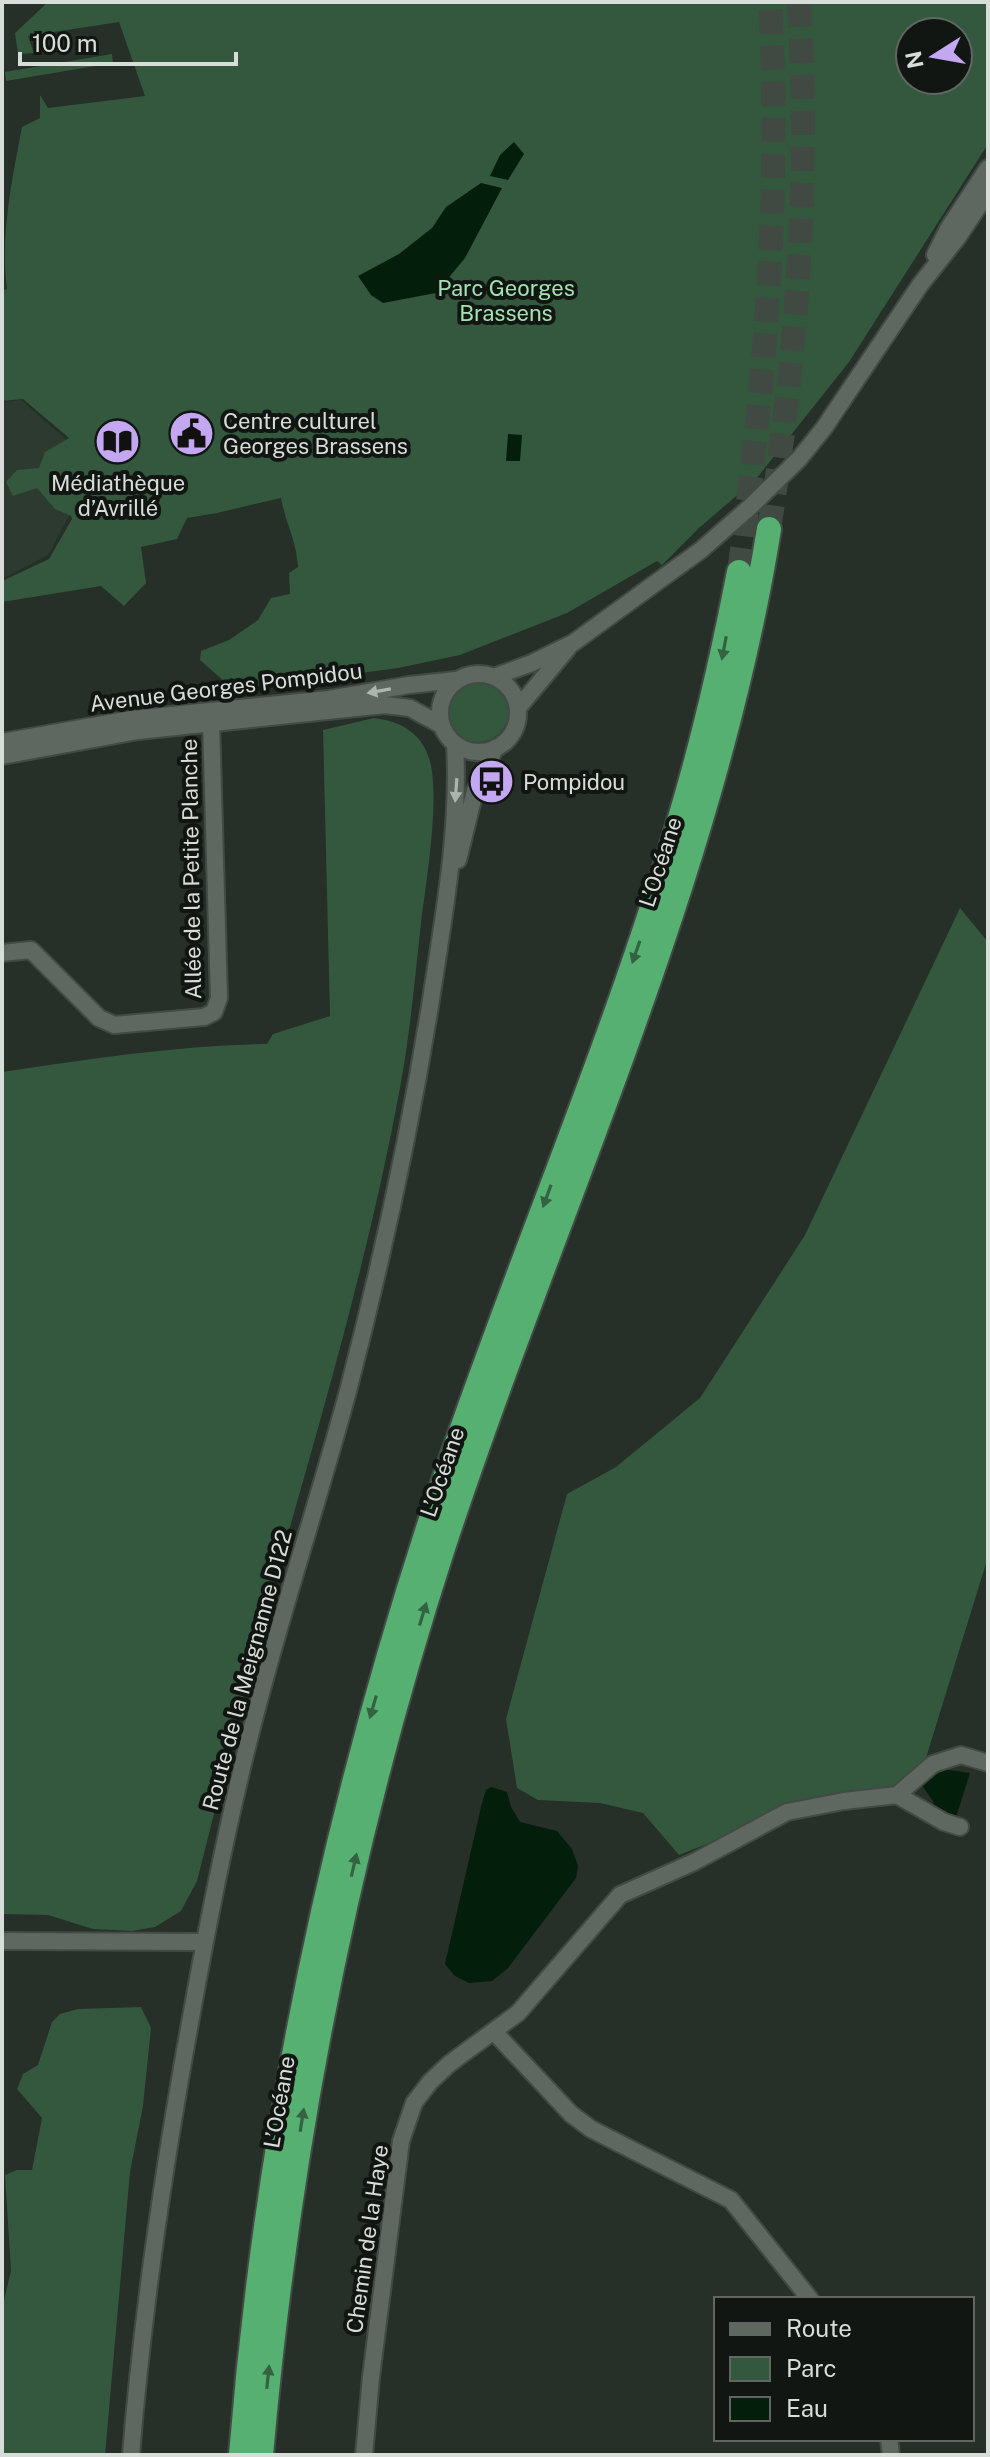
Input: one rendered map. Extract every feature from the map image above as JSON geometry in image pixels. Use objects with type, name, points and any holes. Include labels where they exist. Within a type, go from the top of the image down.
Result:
[{"type":"highway","name":"L’Océane","points":[[261,2455],[278,2292],[306,2097],[339,1931],[386,1738],[429,1593],[475,1455],[634,1019],[688,861],[738,682],[769,529]]},
{"type":"highway","name":"L’Océane","points":[[241,2455],[255,2310],[277,2147],[310,1969],[350,1792],[440,1492],[612,1021],[667,860],[706,725],[739,572]]},
{"type":"street","points":[[920,285],[948,229],[988,168]]},
{"type":"street","points":[[494,677],[573,643],[701,550],[750,507],[824,428],[920,285],[988,192]]},
{"type":"street","points":[[518,708],[510,689],[494,677],[475,674],[456,680],[442,698],[439,711],[441,725],[455,744],[475,752],[495,748],[504,743],[514,729],[518,708],[573,643]]},
{"type":"street","name":"Avenue Georges Pompidou","points":[[2,742],[132,719],[329,699],[456,680]]},
{"type":"street","name":"Avenue Georges Pompidou","points":[[2,756],[138,731],[332,713],[385,705],[410,708],[441,725]]},
{"type":"street","name":"Allée de la Petite Planche","points":[[2,953],[31,950],[99,1018],[114,1025],[204,1017],[214,1012],[219,998],[211,722]]},
{"type":"street","points":[[446,903],[457,773],[455,744]]},
{"type":"street","points":[[446,903],[475,791],[495,748]]},
{"type":"street","name":"Route de la Meignanne D122","points":[[131,2455],[140,2339],[160,2201],[221,1858],[255,1715],[347,1395],[388,1229],[415,1098],[446,903]]},
{"type":"street","points":[[960,1827],[944,1822],[897,1795],[933,1764],[961,1755],[988,1763]]},
{"type":"street","name":"Chemin de la Haye","points":[[364,2455],[401,2141],[414,2103],[430,2082],[449,2064],[518,2013],[620,1895],[694,1862],[787,1812],[897,1795]]},
{"type":"street","points":[[2,1941],[205,1942]]},
{"type":"street","points":[[496,2029],[499,2037],[571,2114],[591,2129],[731,2200],[808,2297]]},
{"type":"shaded area","points":[[21,400],[69,442],[73,508],[48,555],[2,579],[2,402]]},
{"type":"green space","name":"Parc Georges Brassens","points":[[48,2],[988,2],[988,144],[849,362],[756,479],[662,565],[657,561],[567,613],[460,655],[398,668],[234,690],[200,660],[201,651],[229,640],[258,620],[271,598],[290,594],[289,573],[298,567],[281,498],[187,518],[177,539],[141,547],[146,583],[124,606],[101,586],[2,602],[2,581],[49,559],[72,519],[55,509],[37,488],[13,496],[6,482],[17,470],[39,468],[45,452],[69,438],[23,399],[2,401],[3,290],[7,289],[6,228],[22,127],[40,118],[40,95],[48,108],[145,96],[119,22],[28,36],[34,53],[18,54],[15,33]]},
{"type":"green space","points":[[112,54],[113,63],[6,81],[5,72]]},
{"type":"green space","points":[[478,680],[500,689],[509,711],[500,733],[478,742],[456,733],[447,711],[456,689]]},
{"type":"green space","points":[[374,718],[400,725],[421,741],[429,758],[434,793],[407,1047],[387,1153],[357,1282],[259,1636],[197,1881],[181,1911],[155,1927],[132,1931],[93,1929],[48,1915],[2,1914],[2,1072],[167,1050],[267,1044],[273,1034],[330,1016],[323,730]]},
{"type":"green space","points":[[960,908],[988,942],[988,1557],[925,1761],[897,1795],[787,1812],[679,1855],[643,1813],[600,1803],[538,1800],[517,1788],[506,1719],[567,1494],[616,1467],[700,1398],[805,1235]]},
{"type":"green space","points":[[141,2007],[151,2028],[143,2106],[130,2172],[105,2455],[2,2455],[2,2308],[11,2271],[5,2175],[17,2170],[32,2170],[42,2118],[17,2089],[23,2074],[38,2065],[52,2022],[60,2014],[78,2009]]},
{"type":"water","points":[[514,142],[524,154],[508,180],[490,176],[500,155]]},
{"type":"water","points":[[481,183],[502,188],[465,258],[436,293],[383,303],[371,295],[358,276],[399,254],[432,228],[446,207]]},
{"type":"water","points":[[508,434],[522,435],[520,461],[506,461]]},
{"type":"water","points":[[942,1769],[970,1773],[956,1817],[944,1817],[934,1811],[933,1801],[919,1781]]},
{"type":"water","points":[[491,1787],[507,1792],[520,1822],[557,1831],[572,1849],[578,1866],[576,1878],[508,1968],[492,1981],[469,1983],[455,1976],[445,1964],[482,1803],[486,1790]]},
{"type":"tunnel","points":[[739,572],[763,359],[772,217],[770,2]]},
{"type":"tunnel","points":[[769,529],[787,398],[799,267],[803,134],[799,2]]},
{"type":"place","name":"Centre culturel Georges Brassens","points":[[192,434]]},
{"type":"place","name":"Médiathèque d’Avrillé","points":[[118,442]]},
{"type":"place","name":"Pompidou","points":[[492,782]]}]
